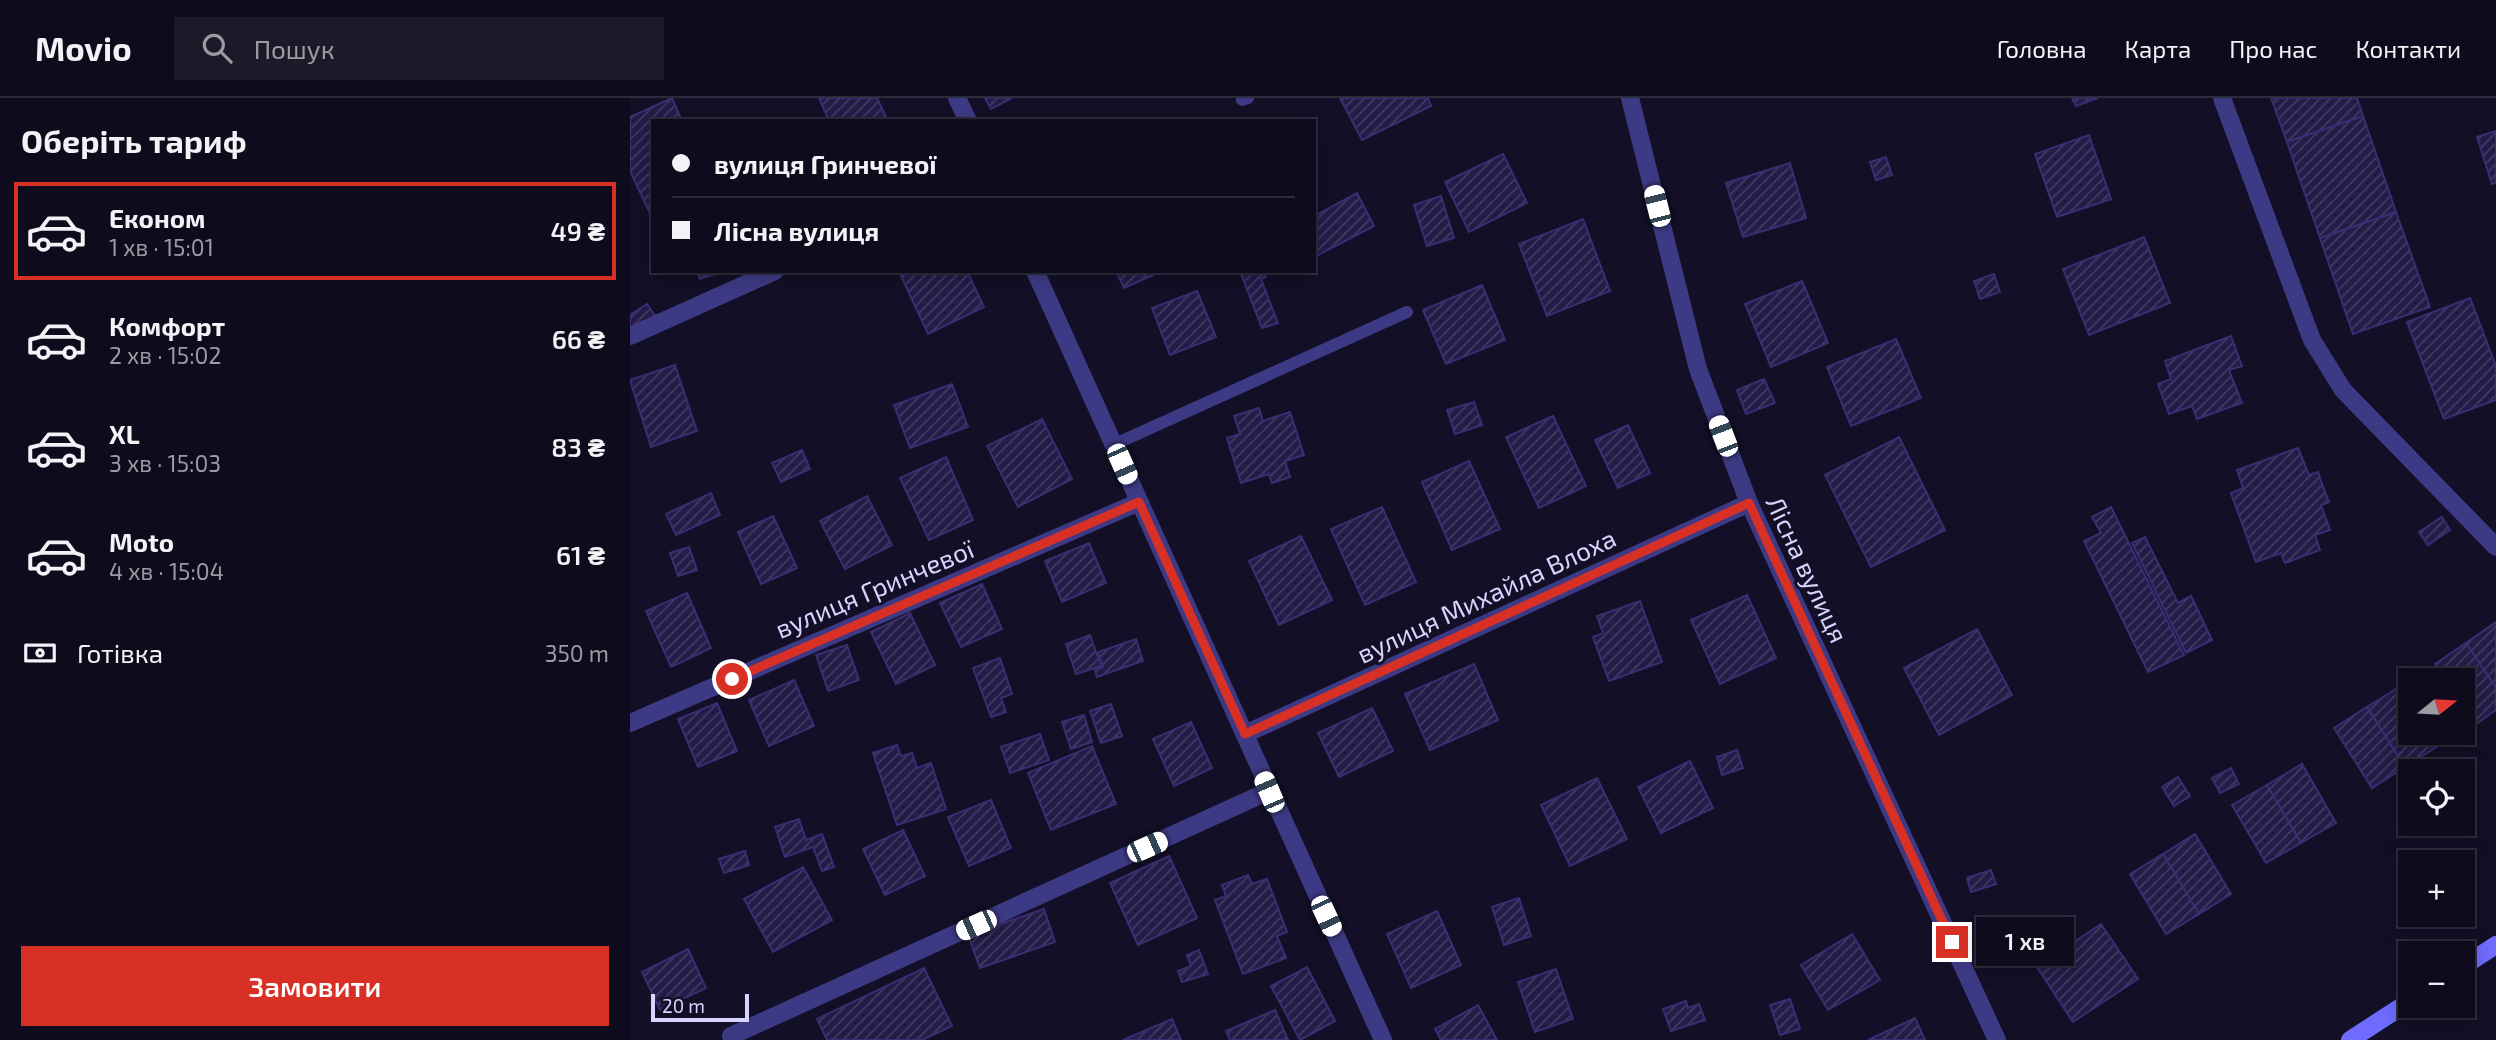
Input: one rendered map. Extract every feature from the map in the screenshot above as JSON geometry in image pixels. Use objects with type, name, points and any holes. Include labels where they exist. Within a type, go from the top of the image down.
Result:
[{"type":"main road","points":[[2475,958],[2496,944]]},
{"type":"main road","points":[[2350,1040],[2398,1009]]},
{"type":"street","points":[[957,98],[967,119]]},
{"type":"street","name":"Лісна вулиця","points":[[1630,98],[1698,369],[1749,503],[1997,1040]]},
{"type":"street","points":[[2222,98],[2312,340],[2343,390],[2496,547]]},
{"type":"street","points":[[630,336],[771,273]]},
{"type":"street","points":[[1036,273],[1383,1040]]},
{"type":"street","name":"вулиця Гринчевої","points":[[630,723],[1139,502]]},
{"type":"street","name":"вулиця Михайла Влоха","points":[[1245,734],[1749,503]]},
{"type":"street","points":[[731,1036],[1269,792]]},
{"type":"lane","points":[[1113,444],[1407,312]]},
{"type":"building","points":[[672,98],[681,119],[651,119],[651,216],[630,171],[630,117]]},
{"type":"building","points":[[819,98],[877,98],[887,119],[828,119]]},
{"type":"building","points":[[985,98],[1012,98],[991,109]]},
{"type":"building","points":[[1340,98],[1428,98],[1431,106],[1362,140]]},
{"type":"building","points":[[2072,98],[2098,98],[2076,106]]},
{"type":"building","points":[[2271,98],[2357,98],[2363,116],[2287,142]]},
{"type":"building","points":[[2363,116],[2396,212],[2320,238],[2287,142]]},
{"type":"building","points":[[2496,131],[2496,183],[2492,184],[2477,137]]},
{"type":"building","points":[[2089,135],[2111,199],[2057,217],[2035,154]]},
{"type":"building","points":[[1503,154],[1527,203],[1469,232],[1445,182]]},
{"type":"building","points":[[1886,157],[1892,175],[1876,180],[1870,162]]},
{"type":"building","points":[[1790,163],[1806,218],[1743,237],[1726,183]]},
{"type":"building","points":[[1357,193],[1374,226],[1316,256],[1316,215]]},
{"type":"building","points":[[1441,196],[1454,238],[1427,246],[1414,205]]},
{"type":"building","points":[[2396,212],[2430,307],[2353,334],[2320,238]]},
{"type":"building","points":[[1583,219],[1610,291],[1547,316],[1519,244]]},
{"type":"building","points":[[2144,237],[2170,303],[2089,335],[2063,269]]},
{"type":"building","points":[[698,273],[717,273],[700,279]]},
{"type":"building","points":[[907,273],[968,273],[984,307],[928,334],[901,276]]},
{"type":"building","points":[[1117,273],[1158,273],[1124,288]]},
{"type":"building","points":[[1241,273],[1264,273],[1266,277],[1261,279],[1278,323],[1262,328]]},
{"type":"building","points":[[1994,274],[2000,292],[1980,299],[1974,281]]},
{"type":"building","points":[[1802,281],[1828,343],[1771,367],[1745,304]]},
{"type":"building","points":[[1482,285],[1505,340],[1446,364],[1423,310]]},
{"type":"building","points":[[1197,291],[1216,337],[1170,355],[1152,308]]},
{"type":"building","points":[[2470,298],[2496,366],[2496,400],[2444,419],[2407,322]]},
{"type":"building","points":[[647,304],[656,317],[630,333],[630,315]]},
{"type":"building","points":[[2231,336],[2242,366],[2229,370],[2242,403],[2197,419],[2192,406],[2169,414],[2158,384],[2171,379],[2165,361]]},
{"type":"building","points":[[1896,339],[1921,398],[1851,426],[1827,367]]},
{"type":"building","points":[[675,365],[697,431],[651,447],[630,380]]},
{"type":"building","points":[[1764,379],[1775,403],[1746,414],[1737,390]]},
{"type":"building","points":[[952,384],[968,427],[910,448],[894,405]]},
{"type":"building","points":[[1474,402],[1482,425],[1455,434],[1447,410]]},
{"type":"building","points":[[1259,408],[1263,421],[1290,412],[1304,455],[1285,461],[1290,477],[1272,483],[1269,474],[1241,483],[1227,438],[1240,434],[1234,416]]},
{"type":"building","points":[[1553,416],[1586,486],[1539,508],[1506,437]]},
{"type":"building","points":[[1042,419],[1072,479],[1018,507],[987,446]]},
{"type":"building","points":[[1628,425],[1650,473],[1618,488],[1595,440]]},
{"type":"building","points":[[1899,437],[1945,530],[1871,567],[1825,475]]},
{"type":"building","points":[[2298,448],[2309,475],[2318,472],[2329,502],[2321,505],[2330,530],[2315,535],[2320,550],[2285,563],[2281,553],[2256,562],[2231,493],[2243,488],[2237,470]]},
{"type":"building","points":[[802,450],[810,469],[781,482],[772,463]]},
{"type":"building","points":[[946,457],[973,520],[929,540],[900,478]]},
{"type":"building","points":[[1469,461],[1500,529],[1452,550],[1422,482]]},
{"type":"building","points":[[711,493],[720,515],[676,535],[666,514]]},
{"type":"building","points":[[867,496],[892,545],[845,569],[820,521]]},
{"type":"building","points":[[1382,507],[1416,582],[1365,605],[1331,529]]},
{"type":"building","points":[[2111,507],[2184,655],[2148,672],[2084,541],[2101,533],[2092,517]]},
{"type":"building","points":[[773,516],[797,568],[761,584],[738,532]]},
{"type":"building","points":[[2442,517],[2450,530],[2428,545],[2419,532]]},
{"type":"building","points":[[1301,536],[1332,600],[1279,625],[1249,561]]},
{"type":"building","points":[[2145,537],[2178,603],[2191,596],[2212,640],[2186,653],[2132,543]]},
{"type":"building","points":[[1089,543],[1106,583],[1062,602],[1045,561]]},
{"type":"building","points":[[689,547],[697,570],[678,576],[670,553]]},
{"type":"building","points":[[982,584],[1002,629],[961,647],[940,603]]},
{"type":"building","points":[[687,593],[711,648],[671,667],[646,611]]},
{"type":"building","points":[[1747,595],[1776,658],[1720,684],[1691,620]]},
{"type":"building","points":[[1640,601],[1662,662],[1609,681],[1593,637],[1603,633],[1597,616]]},
{"type":"building","points":[[910,613],[935,665],[896,684],[871,632]]},
{"type":"building","points":[[2496,622],[2496,688],[2466,643]]},
{"type":"building","points":[[1977,629],[2012,695],[1939,735],[1904,668]]},
{"type":"building","points":[[1090,635],[1101,666],[1076,674],[1066,644]]},
{"type":"building","points":[[1136,639],[1143,661],[1097,677],[1095,670],[1103,667],[1098,652]]},
{"type":"building","points":[[2466,643],[2496,688],[2496,710],[2476,724],[2475,668],[2438,668],[2435,664]]},
{"type":"building","points":[[847,645],[859,680],[828,691],[816,655]]},
{"type":"building","points":[[1000,658],[1012,694],[1001,698],[1006,712],[991,717],[973,668]]},
{"type":"building","points":[[1474,664],[1498,720],[1430,750],[1405,694]]},
{"type":"building","points":[[794,680],[814,726],[769,746],[749,700]]},
{"type":"building","points":[[2398,688],[2398,746],[2438,746],[2418,759],[2400,759],[2367,707]]},
{"type":"building","points":[[717,703],[737,751],[698,767],[678,719]]},
{"type":"building","points":[[1111,704],[1122,736],[1101,743],[1090,711]]},
{"type":"building","points":[[2367,707],[2400,759],[2398,771],[2372,788],[2334,728]]},
{"type":"building","points":[[1372,708],[1393,751],[1339,777],[1318,733]]},
{"type":"building","points":[[1084,715],[1092,742],[1071,749],[1062,722]]},
{"type":"building","points":[[1191,722],[1212,768],[1174,786],[1153,739]]},
{"type":"building","points":[[1040,734],[1049,760],[1010,773],[1001,747]]},
{"type":"building","points":[[897,745],[901,756],[912,753],[917,768],[931,763],[946,809],[897,825],[873,753]]},
{"type":"building","points":[[1092,746],[1116,804],[1051,830],[1028,773]]},
{"type":"building","points":[[1737,750],[1743,768],[1722,775],[1717,757]]},
{"type":"building","points":[[1690,761],[1713,808],[1661,833],[1638,787]]},
{"type":"building","points":[[2302,764],[2336,823],[2301,843],[2267,785]]},
{"type":"building","points":[[2231,768],[2239,784],[2220,793],[2212,778]]},
{"type":"building","points":[[2178,777],[2190,796],[2174,806],[2162,787]]},
{"type":"building","points":[[1597,778],[1627,839],[1570,866],[1541,805]]},
{"type":"building","points":[[2267,785],[2301,843],[2266,863],[2232,805]]},
{"type":"building","points":[[991,800],[1011,848],[969,866],[948,817]]},
{"type":"building","points":[[799,819],[806,840],[822,834],[834,867],[822,871],[813,847],[785,857],[775,827]]},
{"type":"building","points":[[903,830],[925,876],[885,895],[863,849]]},
{"type":"building","points":[[2195,834],[2231,894],[2199,914],[2163,854]]},
{"type":"building","points":[[745,851],[749,865],[724,873],[719,859]]},
{"type":"building","points":[[2163,854],[2199,914],[2166,934],[2130,874]]},
{"type":"building","points":[[1169,856],[1197,918],[1138,945],[1110,883]]},
{"type":"building","points":[[803,867],[832,920],[773,952],[744,899]]},
{"type":"building","points":[[1991,870],[1996,884],[1971,892],[1967,878]]},
{"type":"building","points":[[1248,875],[1252,884],[1267,879],[1287,932],[1277,936],[1286,958],[1243,974],[1215,900],[1226,896],[1222,885]]},
{"type":"building","points":[[1519,898],[1531,936],[1504,945],[1492,907]]},
{"type":"building","points":[[1044,909],[1055,942],[980,968],[968,935]]},
{"type":"building","points":[[1437,911],[1461,965],[1411,988],[1387,934]]},
{"type":"building","points":[[2101,924],[2138,979],[2073,1022],[2037,967]]},
{"type":"building","points":[[1852,934],[1880,980],[1828,1010],[1801,965]]},
{"type":"building","points":[[688,949],[706,988],[660,1010],[642,972]]},
{"type":"building","points":[[1199,950],[1208,974],[1182,982],[1178,971],[1191,966],[1187,955]]},
{"type":"building","points":[[1307,967],[1335,1021],[1300,1040],[1271,986]]},
{"type":"building","points":[[924,968],[952,1026],[922,1040],[827,1040],[817,1019]]},
{"type":"building","points":[[1556,969],[1573,1019],[1535,1032],[1518,982]]},
{"type":"building","points":[[1790,999],[1800,1029],[1780,1035],[1770,1005]]},
{"type":"building","points":[[1686,1001],[1688,1008],[1699,1004],[1705,1020],[1671,1031],[1663,1009]]},
{"type":"building","points":[[1478,1005],[1497,1040],[1441,1040],[1435,1029]]},
{"type":"building","points":[[1275,1010],[1288,1040],[1230,1040],[1226,1031]]},
{"type":"building","points":[[1915,1018],[1925,1040],[1868,1040]]},
{"type":"building","points":[[1172,1019],[1181,1040],[1123,1040]]},
{"type":"route","points":[[732,679],[1139,502],[1245,734],[1749,503],[1952,942]]}]
